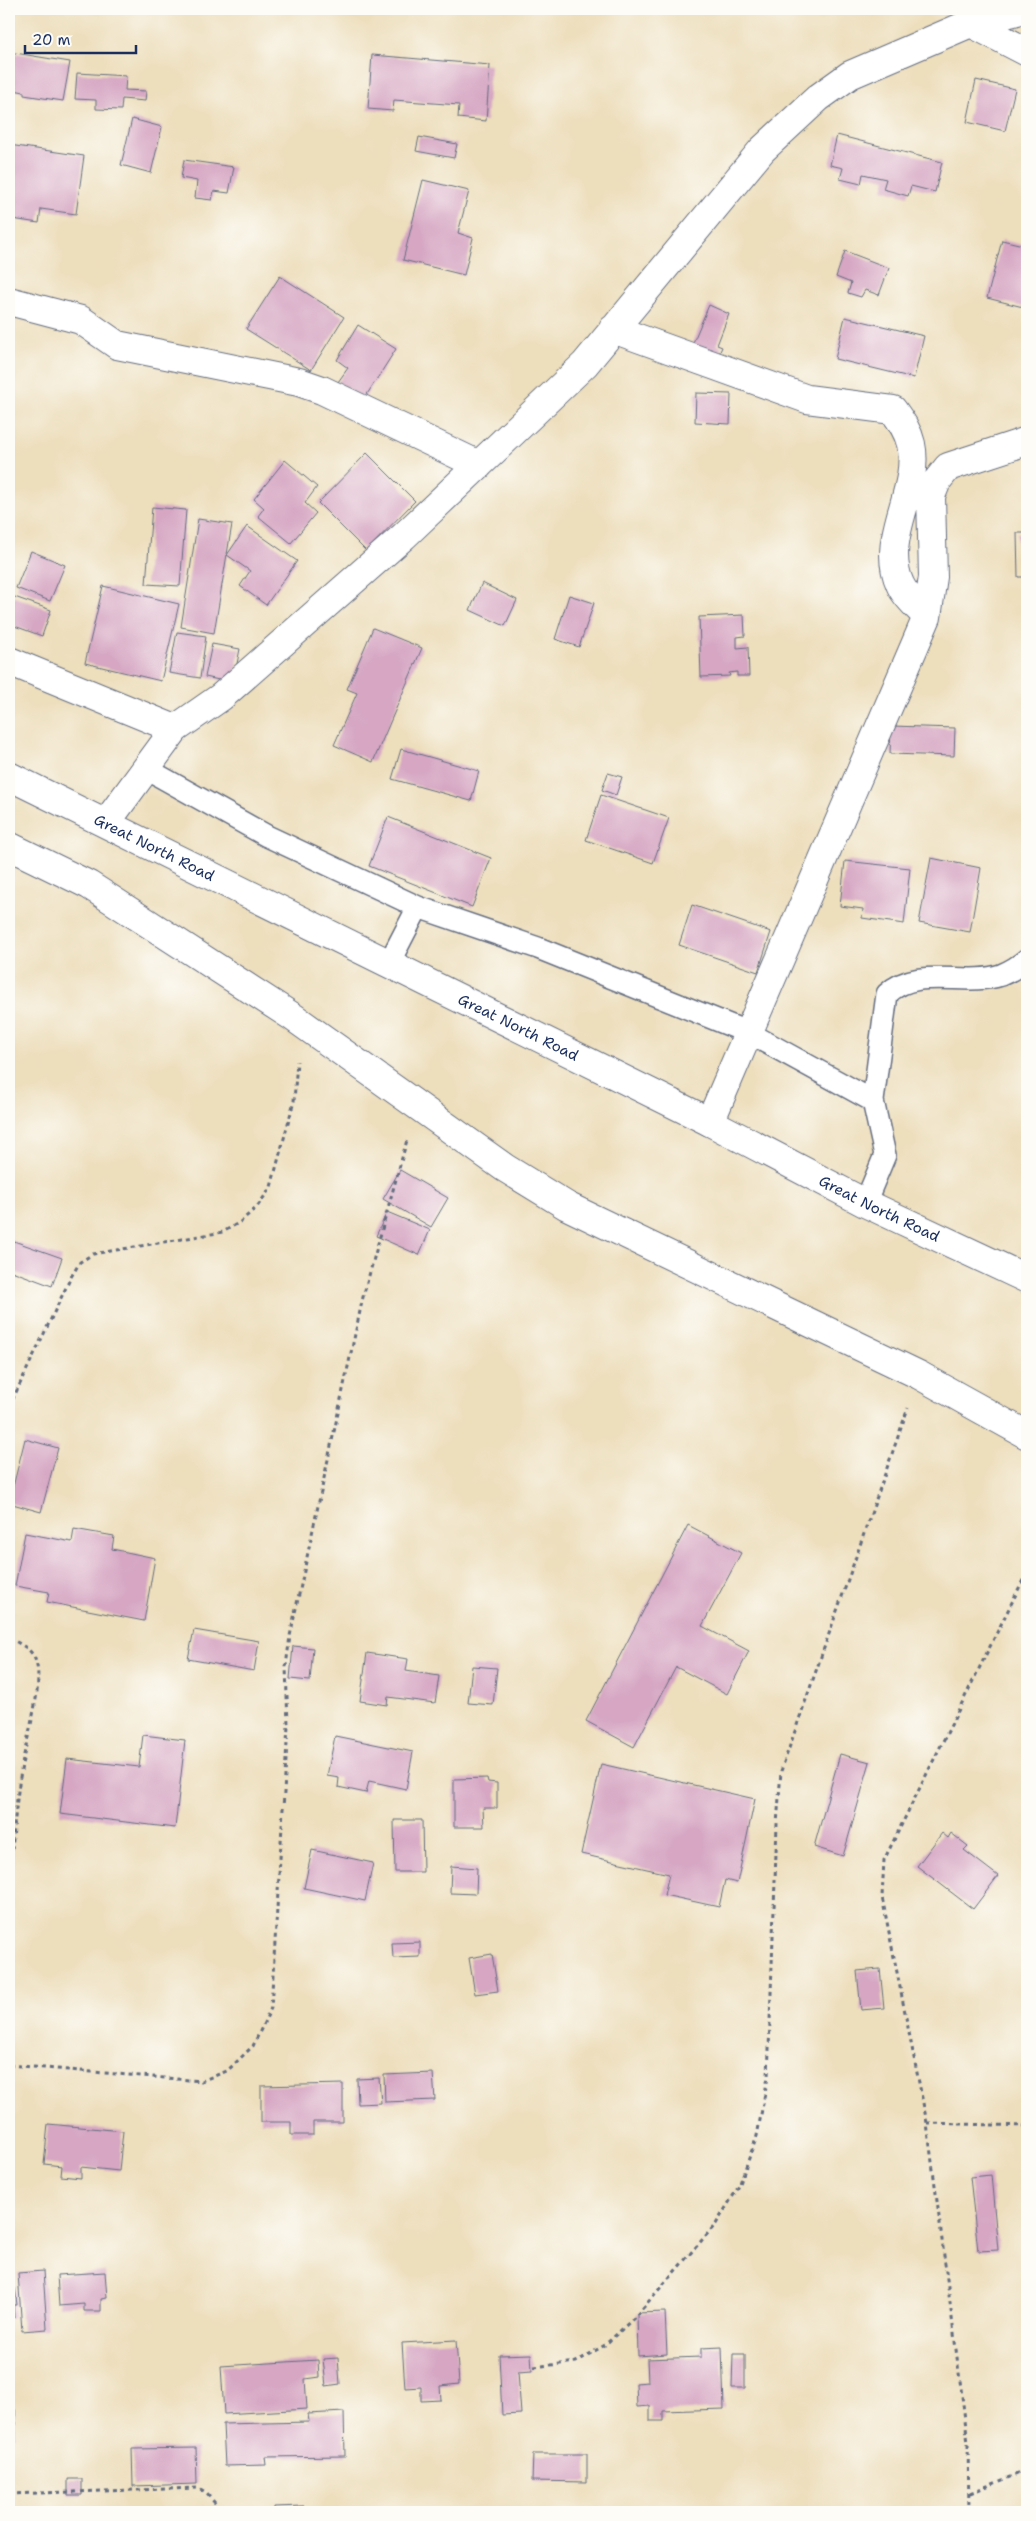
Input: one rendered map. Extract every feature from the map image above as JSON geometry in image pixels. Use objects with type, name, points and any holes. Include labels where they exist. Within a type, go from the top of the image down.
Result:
[{"type":"main road","points":[[106,823],[145,768],[176,729],[221,698],[404,536],[584,364],[762,150],[818,98],[850,75],[971,23],[1025,9]]},
{"type":"main road","points":[[971,23],[1027,52]]},
{"type":"main road","points":[[9,301],[81,320],[117,345],[299,382],[322,390],[479,465]]},
{"type":"main road","points":[[613,329],[807,399],[893,410],[905,427],[911,445],[912,464],[894,549],[895,567],[900,585],[927,617]]},
{"type":"main road","points":[[710,1122],[927,617],[933,577],[931,496],[937,481],[948,466],[1027,441]]},
{"type":"main road","points":[[9,660],[176,729]]},
{"type":"main road","name":"Great North Road","points":[[9,776],[710,1122],[865,1203],[1027,1279]]},
{"type":"main road","points":[[9,846],[89,885],[293,1017],[418,1104],[505,1168],[567,1206],[919,1375],[1027,1435]]},
{"type":"lane","points":[[145,768],[267,836],[418,907],[538,948],[749,1033],[873,1101]]},
{"type":"lane","points":[[389,963],[418,907]]},
{"type":"lane","points":[[865,1203],[885,1155],[873,1101],[887,994],[897,984],[916,979],[999,976],[1015,968],[1027,958]]},
{"type":"path","points":[[9,1407],[70,1277],[80,1262],[93,1254],[223,1232],[240,1222],[257,1207],[271,1187],[294,1101],[297,1076],[293,1017]]},
{"type":"path","points":[[9,2065],[201,2081],[227,2072],[253,2046],[271,2008],[288,1726],[286,1666],[290,1636],[363,1297],[418,1104]]},
{"type":"path","points":[[534,2367],[576,2362],[605,2345],[635,2317],[716,2224],[738,2186],[758,2136],[768,2077],[777,1824],[782,1771],[919,1375]]},
{"type":"path","points":[[969,2512],[968,2443],[927,2123],[882,1897],[884,1860],[1027,1572]]},
{"type":"path","points":[[9,1638],[27,1647],[34,1655],[37,1665],[38,1682],[21,1771],[9,1881]]},
{"type":"path","points":[[927,2123],[1027,2126]]},
{"type":"path","points":[[970,2493],[1027,2470]]},
{"type":"path","points":[[9,2494],[197,2488],[207,2494],[223,2512]]},
{"type":"building","points":[[9,52],[70,62],[63,101],[24,95],[24,92],[9,89]]},
{"type":"building","points":[[372,55],[490,65],[486,121],[458,118],[459,105],[394,100],[393,111],[368,109]]},
{"type":"building","points":[[77,73],[126,76],[125,90],[146,91],[145,101],[122,99],[121,110],[96,109],[96,100],[75,99]]},
{"type":"building","points":[[976,80],[1015,89],[1005,131],[967,122]]},
{"type":"building","points":[[132,119],[162,127],[151,173],[121,165]]},
{"type":"building","points":[[837,135],[942,162],[935,192],[911,186],[908,196],[883,189],[886,179],[863,174],[861,184],[840,179],[843,168],[830,165]]},
{"type":"building","points":[[419,137],[457,144],[454,158],[416,151]]},
{"type":"building","points":[[9,145],[84,156],[76,214],[41,209],[39,223],[12,219],[15,200],[9,199]]},
{"type":"building","points":[[184,160],[234,167],[229,193],[214,191],[212,200],[195,198],[197,181],[181,178]]},
{"type":"building","points":[[423,180],[469,191],[458,233],[473,238],[464,275],[403,260]]},
{"type":"building","points":[[1002,240],[1027,246],[1027,308],[987,298]]},
{"type":"building","points":[[845,251],[889,268],[879,295],[865,290],[861,297],[848,293],[851,283],[836,277]]},
{"type":"building","points":[[280,276],[344,317],[311,370],[246,329]]},
{"type":"building","points":[[709,305],[729,314],[717,345],[722,347],[715,363],[689,352]]},
{"type":"building","points":[[845,317],[924,336],[914,378],[835,359]]},
{"type":"building","points":[[358,325],[396,349],[364,399],[338,382],[348,368],[337,360]]},
{"type":"building","points":[[696,393],[731,394],[730,424],[695,422]]},
{"type":"building","points":[[367,453],[415,501],[366,551],[318,503]]},
{"type":"building","points":[[285,460],[317,487],[305,503],[316,513],[291,543],[258,516],[264,508],[254,499]]},
{"type":"building","points":[[152,507],[186,510],[180,586],[146,584]]},
{"type":"building","points":[[198,519],[232,524],[214,633],[181,627]]},
{"type":"building","points":[[247,526],[297,561],[266,605],[240,586],[250,571],[227,555]]},
{"type":"building","points":[[1017,533],[1027,533],[1027,577],[1018,577]]},
{"type":"building","points":[[31,551],[65,565],[50,601],[16,588]]},
{"type":"building","points":[[482,583],[517,600],[505,626],[470,610]]},
{"type":"building","points":[[103,586],[179,604],[161,681],[85,663]]},
{"type":"building","points":[[9,595],[51,610],[42,636],[9,624]]},
{"type":"building","points":[[569,595],[594,603],[579,647],[555,639]]},
{"type":"building","points":[[744,615],[745,636],[737,637],[737,648],[748,647],[749,676],[737,676],[737,672],[729,673],[730,676],[701,677],[699,617]]},
{"type":"building","points":[[373,628],[422,648],[373,762],[334,745],[357,693],[347,689]]},
{"type":"building","points":[[177,632],[206,636],[200,678],[169,673]]},
{"type":"building","points":[[212,644],[240,649],[233,683],[205,677]]},
{"type":"building","points":[[891,726],[955,728],[954,756],[890,754]]},
{"type":"building","points":[[401,749],[479,771],[471,801],[392,779]]},
{"type":"building","points":[[608,773],[622,777],[616,795],[602,790]]},
{"type":"building","points":[[601,795],[669,818],[653,863],[586,840]]},
{"type":"building","points":[[388,817],[491,858],[472,907],[369,866]]},
{"type":"building","points":[[931,858],[981,868],[970,932],[919,923]]},
{"type":"building","points":[[845,861],[910,868],[904,924],[862,918],[863,909],[840,906]]},
{"type":"building","points":[[692,905],[771,932],[758,972],[679,945]]},
{"type":"building","points":[[400,1170],[448,1198],[431,1227],[383,1199]]},
{"type":"building","points":[[387,1212],[430,1230],[419,1255],[376,1236]]},
{"type":"building","points":[[11,1240],[62,1258],[52,1286],[9,1270]]},
{"type":"building","points":[[25,1439],[58,1448],[41,1512],[9,1503]]},
{"type":"building","points":[[688,1525],[741,1553],[702,1626],[749,1651],[727,1694],[676,1667],[634,1747],[586,1721]]},
{"type":"building","points":[[74,1529],[114,1536],[112,1549],[155,1558],[144,1621],[47,1602],[49,1592],[15,1586],[25,1533],[72,1542]]},
{"type":"building","points":[[194,1630],[259,1641],[254,1671],[188,1659]]},
{"type":"building","points":[[293,1646],[313,1648],[310,1681],[290,1679]]},
{"type":"building","points":[[367,1653],[408,1659],[406,1671],[439,1676],[435,1703],[388,1697],[387,1705],[360,1701]]},
{"type":"building","points":[[472,1666],[497,1668],[493,1705],[468,1703]]},
{"type":"building","points":[[143,1735],[185,1740],[175,1828],[60,1814],[67,1759],[139,1767]]},
{"type":"building","points":[[335,1736],[413,1752],[406,1789],[369,1781],[366,1793],[338,1787],[339,1778],[327,1776]]},
{"type":"building","points":[[840,1754],[870,1762],[843,1856],[814,1847]]},
{"type":"building","points":[[601,1764],[755,1799],[737,1883],[725,1880],[719,1907],[664,1895],[669,1874],[581,1854]]},
{"type":"building","points":[[487,1778],[488,1782],[497,1783],[497,1808],[483,1808],[484,1827],[454,1827],[454,1779]]},
{"type":"building","points":[[394,1820],[422,1820],[423,1872],[395,1872]]},
{"type":"building","points":[[942,1833],[948,1838],[951,1833],[968,1846],[964,1850],[998,1876],[973,1909],[917,1866]]},
{"type":"building","points":[[312,1850],[373,1863],[365,1901],[304,1888]]},
{"type":"building","points":[[451,1866],[477,1868],[476,1894],[450,1893]]},
{"type":"building","points":[[420,1942],[420,1957],[393,1958],[392,1943]]},
{"type":"building","points":[[492,1954],[498,1991],[475,1994],[469,1958]]},
{"type":"building","points":[[880,1969],[884,2008],[861,2010],[857,1971]]},
{"type":"building","points":[[433,2073],[435,2100],[385,2102],[384,2075]]},
{"type":"building","points":[[379,2078],[381,2103],[358,2104],[357,2079]]},
{"type":"building","points":[[343,2084],[343,2122],[313,2122],[313,2135],[291,2135],[291,2122],[261,2122],[261,2086]]},
{"type":"building","points":[[48,2124],[123,2131],[119,2171],[81,2167],[81,2178],[61,2176],[62,2166],[44,2164]]},
{"type":"building","points":[[991,2175],[998,2250],[978,2251],[970,2177]]},
{"type":"building","points":[[43,2271],[47,2329],[22,2331],[18,2273]]},
{"type":"building","points":[[105,2272],[107,2298],[101,2299],[101,2311],[84,2311],[84,2304],[59,2306],[57,2275]]},
{"type":"building","points":[[15,2288],[17,2305],[13,2305],[14,2318],[9,2319],[9,2289]]},
{"type":"building","points":[[665,2312],[667,2354],[638,2356],[637,2313]]},
{"type":"building","points":[[456,2340],[459,2384],[440,2386],[441,2400],[421,2401],[421,2387],[405,2388],[402,2343]]},
{"type":"building","points":[[722,2347],[724,2409],[663,2411],[663,2421],[650,2421],[650,2406],[637,2407],[636,2383],[648,2382],[647,2359],[701,2357],[701,2348]]},
{"type":"building","points":[[531,2354],[532,2371],[518,2372],[521,2414],[502,2415],[499,2355]]},
{"type":"building","points":[[733,2354],[745,2354],[745,2388],[732,2388]]},
{"type":"building","points":[[338,2358],[340,2384],[326,2386],[323,2359]]},
{"type":"building","points":[[318,2360],[319,2377],[305,2379],[307,2409],[224,2414],[221,2366]]},
{"type":"building","points":[[9,2409],[15,2409],[15,2436],[9,2436]]},
{"type":"building","points":[[344,2412],[345,2456],[265,2457],[266,2465],[225,2466],[223,2424],[309,2422],[308,2414]]},
{"type":"building","points":[[196,2448],[197,2484],[133,2486],[132,2449]]},
{"type":"building","points":[[533,2454],[587,2454],[587,2482],[532,2481]]},
{"type":"building","points":[[68,2479],[82,2479],[82,2495],[68,2495]]},
{"type":"building","points":[[304,2506],[305,2512],[274,2512],[274,2507]]}]
